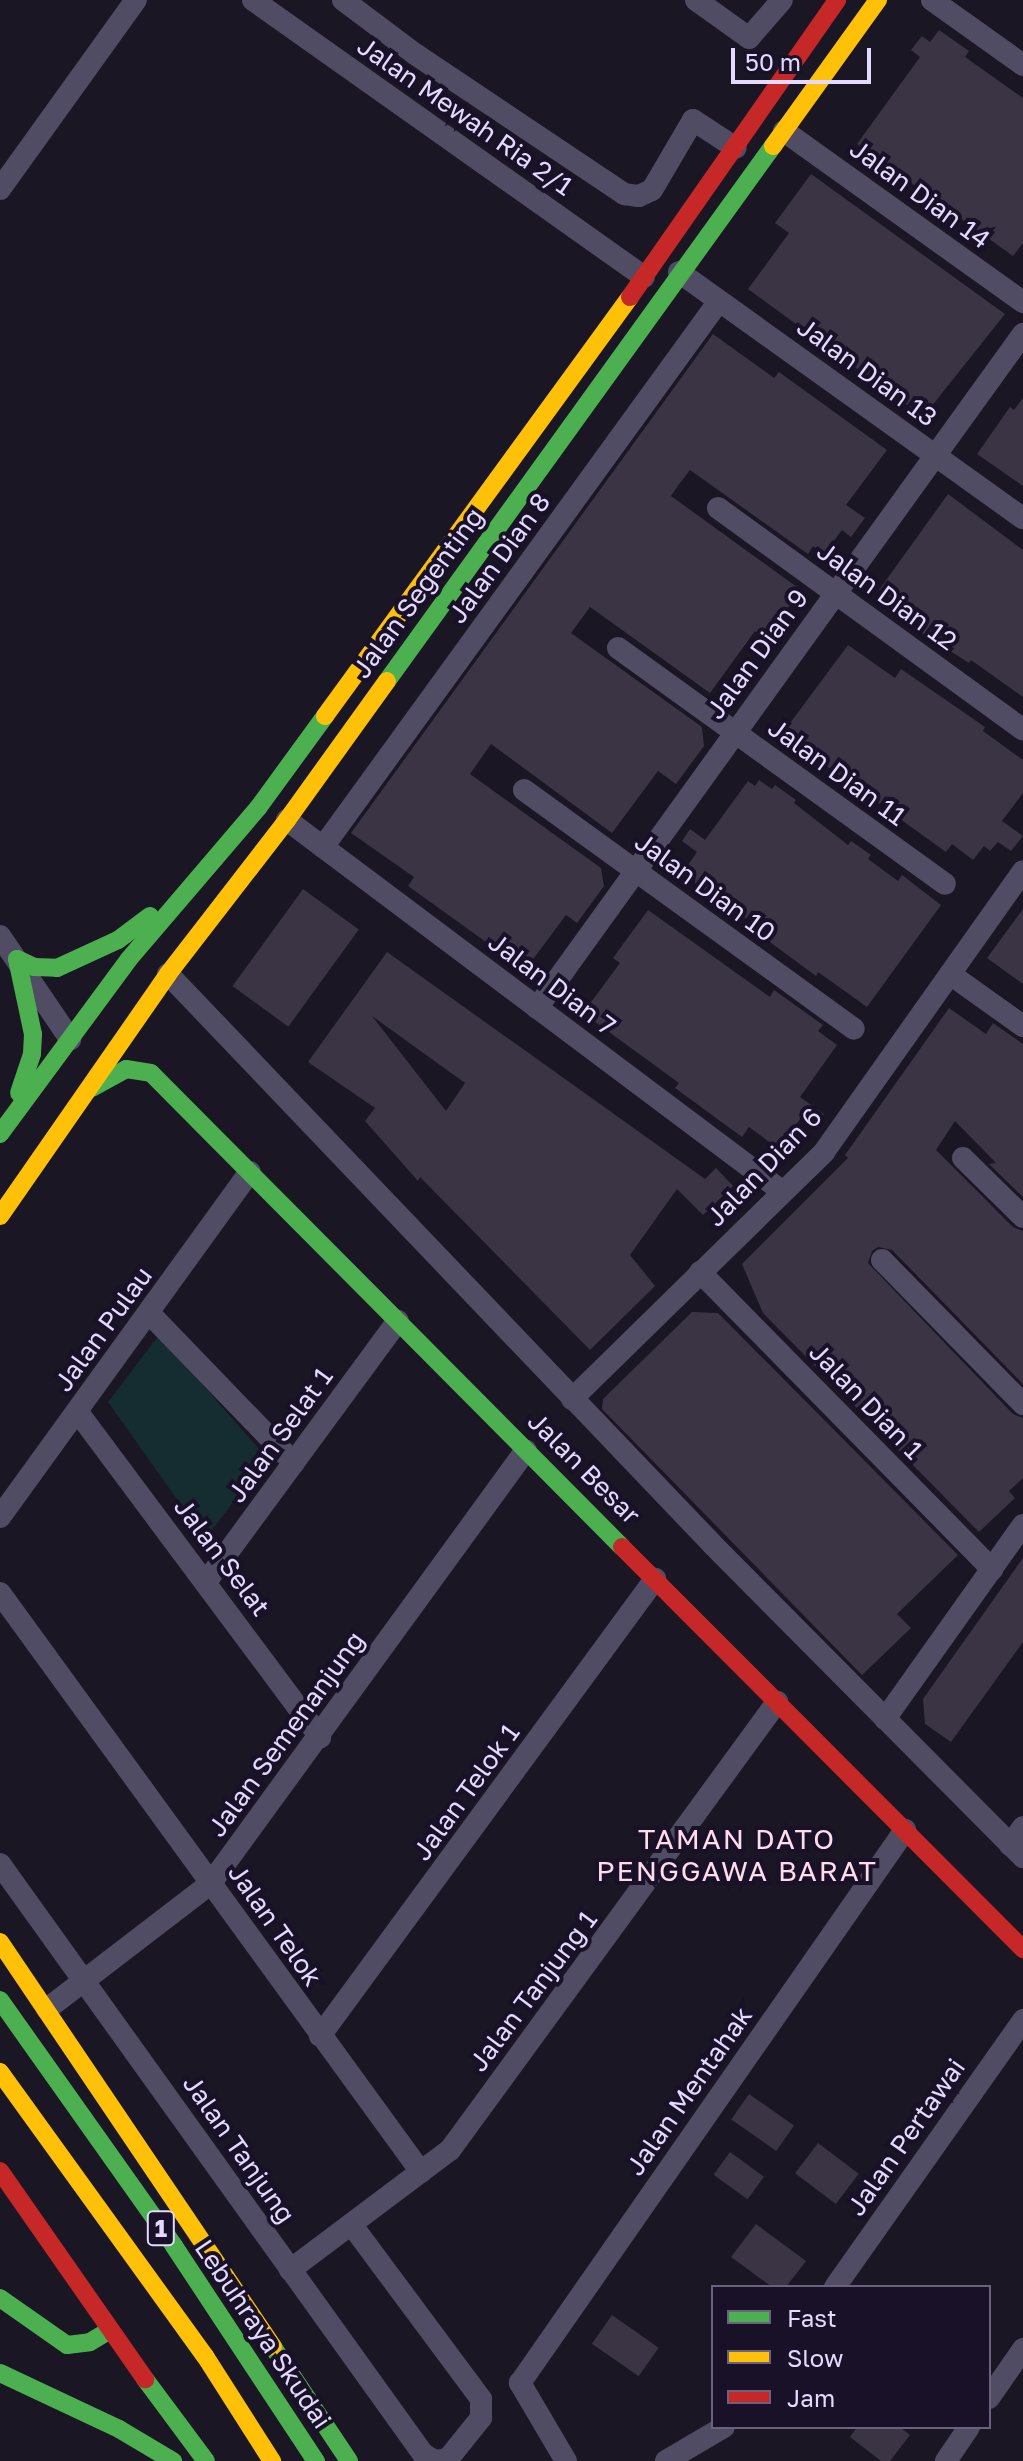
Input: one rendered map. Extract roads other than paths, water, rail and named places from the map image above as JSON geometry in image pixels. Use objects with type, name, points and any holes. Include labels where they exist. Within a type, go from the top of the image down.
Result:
[{"type":"main road","name":"Jalan Segenting","points":[[4,1128],[129,959],[258,808],[644,277],[837,0]]},
{"type":"main road","name":"Jalan Segenting","points":[[0,1216],[88,1094],[168,974],[287,820],[679,272],[878,0]]},
{"type":"main road","points":[[17,959],[34,967],[57,968],[85,956],[142,923],[195,872],[253,831],[287,820]]},
{"type":"main road","points":[[4,1128],[32,1054],[33,1034],[17,959]]},
{"type":"main road","points":[[70,1039],[103,1048],[130,1029]]},
{"type":"main road","points":[[70,1039],[82,1065],[88,1094]]},
{"type":"main road","name":"Jalan Besar","points":[[88,1094],[126,1069],[151,1073],[1023,1949]]},
{"type":"main road","points":[[0,1942],[349,2461]]},
{"type":"main road","name":"Lebuhraya Skudai","points":[[0,2000],[174,2246],[316,2461]]},
{"type":"main road","name":"1","points":[[0,2072],[205,2356],[272,2461]]},
{"type":"main road","points":[[0,2171],[108,2331],[206,2461]]},
{"type":"main road","points":[[0,2298],[67,2345],[90,2342],[108,2331]]},
{"type":"main road","points":[[0,2373],[119,2429],[173,2461]]},
{"type":"street","points":[[0,189],[136,0]]},
{"type":"street","name":"Jalan Mewah Ria 2/1","points":[[253,0],[644,277]]},
{"type":"street","points":[[343,0],[415,54],[624,194],[639,196],[652,190],[693,120],[736,148]]},
{"type":"street","points":[[696,0],[749,38],[782,0]]},
{"type":"street","points":[[932,0],[1023,65]]},
{"type":"street","name":"Jalan Dian 14","points":[[784,131],[1023,302]]},
{"type":"street","name":"Jalan Dian 13","points":[[679,272],[1023,518]]},
{"type":"street","name":"Jalan Dian 8","points":[[323,847],[719,301]]},
{"type":"street","name":"Jalan Dian 9","points":[[537,1008],[1023,334]]},
{"type":"street","name":"Jalan Dian 12","points":[[718,508],[1023,730]]},
{"type":"street","name":"Jalan Dian 11","points":[[618,648],[945,884]]},
{"type":"street","name":"Jalan Dian 10","points":[[524,790],[854,1029]]},
{"type":"street","name":"Jalan Dian 7","points":[[287,820],[783,1192]]},
{"type":"street","name":"Jalan Dian 6","points":[[572,1399],[824,1152],[1023,871]]},
{"type":"street","points":[[0,936],[70,1039]]},
{"type":"street","name":"Jalan Besar","points":[[168,974],[572,1399],[885,1719],[1019,1843]]},
{"type":"street","points":[[950,974],[1023,1026]]},
{"type":"street","points":[[963,1158],[1023,1217]]},
{"type":"street","name":"Jalan Pulau","points":[[0,1517],[250,1172]]},
{"type":"street","points":[[882,1260],[1023,1404]]},
{"type":"street","name":"Jalan Dian 1","points":[[700,1272],[992,1569]]},
{"type":"street","points":[[150,1314],[294,1463]]},
{"type":"street","name":"Jalan Selat 1","points":[[206,1582],[398,1321]]},
{"type":"street","name":"Jalan Selat","points":[[77,1411],[320,1737]]},
{"type":"street","name":"Jalan Semenanjung","points":[[47,2009],[211,1883],[526,1450]]},
{"type":"street","points":[[885,1719],[1023,1525]]},
{"type":"street","name":"Jalan Telok 1","points":[[320,2036],[655,1579]]},
{"type":"street","name":"Jalan Telok","points":[[0,1593],[421,2172]]},
{"type":"street","name":"Jalan Tanjung 1","points":[[290,2270],[450,2150],[777,1702]]},
{"type":"street","name":"Jalan Mentahak","points":[[566,2461],[520,2383],[905,1830]]},
{"type":"street","name":"Jalan Tanjung","points":[[0,1864],[423,2454],[435,2461]]},
{"type":"street","name":"Jalan Pertawai","points":[[836,2285],[1023,2020]]},
{"type":"street","points":[[352,2225],[481,2399],[481,2418],[448,2459],[435,2461]]},
{"type":"street","points":[[991,2395],[1023,2349]]},
{"type":"street","points":[[666,2461],[721,2429]]},
{"type":"street","points":[[946,2461],[968,2429]]},
{"type":"district","name":"TAMAN DATO PENGGAWA BARAT","points":[[737,1855]]}]
